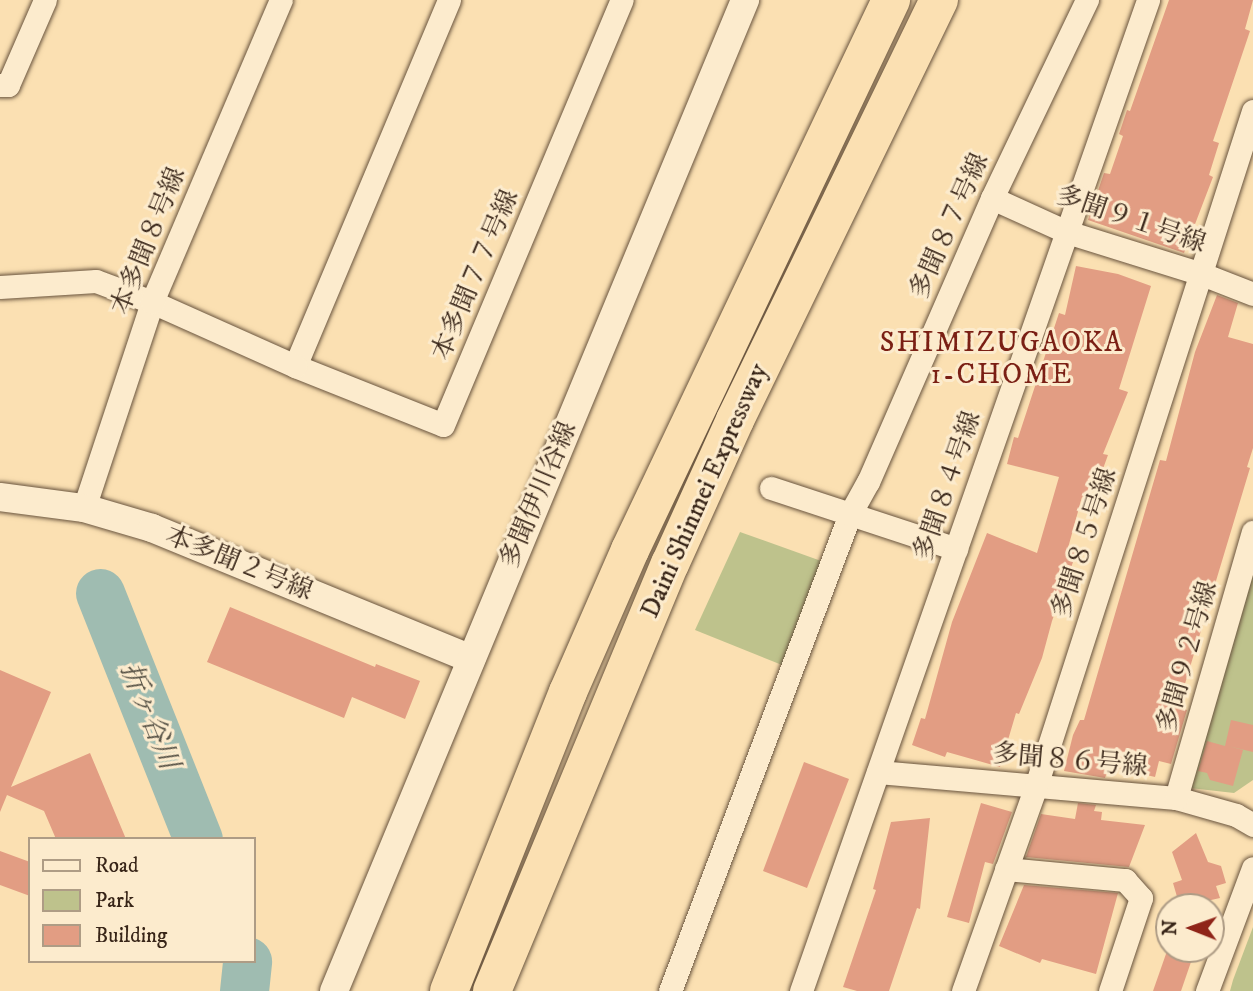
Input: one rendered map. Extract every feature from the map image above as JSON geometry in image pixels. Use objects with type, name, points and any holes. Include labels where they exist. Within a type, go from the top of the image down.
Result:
[{"type":"highway","name":"Daini Shinmei Expressway","points":[[449,991],[568,692],[629,550],[891,0]]},
{"type":"highway","name":"Daini Shinmei Expressway","points":[[492,991],[670,564],[735,420],[939,0]]},
{"type":"street","points":[[0,85],[8,85],[45,0]]},
{"type":"street","name":"本多聞８号線","points":[[84,508],[152,302],[281,0]]},
{"type":"street","points":[[295,366],[449,0]]},
{"type":"street","name":"本多聞７７号線","points":[[0,287],[96,281],[152,302],[295,366],[443,425],[622,0]]},
{"type":"street","name":"多聞伊川谷線","points":[[334,991],[745,0]]},
{"type":"street","name":"多聞８７号線","points":[[670,991],[850,514],[868,482],[992,198],[1087,0]]},
{"type":"street","name":"多聞８４号線","points":[[801,991],[1148,0]]},
{"type":"street","name":"多聞８５号線","points":[[963,991],[1035,786],[1253,111]]},
{"type":"street","name":"多聞９１号線","points":[[992,198],[1067,232],[1202,274],[1253,294]]},
{"type":"street","points":[[771,488],[956,549]]},
{"type":"street","name":"本多聞２号線","points":[[2,503],[84,508],[152,528],[471,659]]},
{"type":"street","name":"多聞９２号線","points":[[1176,798],[1253,532]]},
{"type":"street","name":"多聞８６号線","points":[[878,772],[1176,798],[1236,815],[1253,825]]},
{"type":"street","points":[[1207,991],[1253,868]]},
{"type":"street","points":[[1006,869],[1125,880],[1141,898],[1110,991]]},
{"type":"green space","points":[[740,532],[824,562],[782,665],[695,630]]},
{"type":"green space","points":[[1253,566],[1253,780],[1234,793],[1190,788]]},
{"type":"green space","points":[[1253,927],[1253,991],[1230,991],[1233,980]]},
{"type":"building","points":[[1169,0],[1253,0],[1245,29],[1250,31],[1213,141],[1219,143],[1209,175],[1213,177],[1184,253],[1088,220],[1104,173],[1110,174],[1123,136],[1119,134],[1127,110],[1130,111]]},
{"type":"building","points":[[1076,266],[1118,274],[1151,286],[1119,389],[1128,392],[1103,454],[1108,455],[1100,477],[1093,475],[1086,498],[1082,497],[1068,548],[1078,548],[1042,658],[1019,714],[1016,713],[1000,767],[947,752],[945,757],[912,745],[921,718],[925,719],[952,622],[987,533],[1037,553],[1059,477],[1007,464],[1014,437],[1018,438],[1059,313],[1065,315]]},
{"type":"building","points":[[1217,295],[1238,303],[1228,337],[1253,344],[1253,448],[1247,467],[1250,468],[1178,707],[1187,710],[1171,764],[1159,761],[1155,777],[1109,766],[1105,778],[1064,771],[1073,735],[1080,720],[1084,720],[1160,460],[1166,461],[1195,352]]},
{"type":"building","points":[[230,607],[375,667],[376,664],[420,681],[405,719],[352,697],[344,718],[207,662]]},
{"type":"building","points":[[0,670],[51,692],[11,787],[90,753],[125,837],[55,837],[44,811],[7,795],[0,812]]},
{"type":"building","points":[[1231,720],[1253,725],[1253,752],[1228,746],[1243,750],[1233,786],[1210,780],[1207,773],[1198,771],[1207,741],[1225,746]]},
{"type":"building","points":[[804,762],[849,779],[807,888],[763,871]]},
{"type":"building","points":[[981,803],[1012,812],[993,864],[985,862],[969,923],[947,917]]},
{"type":"building","points":[[1078,803],[1096,805],[1094,811],[1102,812],[1101,820],[1145,825],[1129,867],[1026,857],[1041,814],[1075,819]]},
{"type":"building","points":[[930,818],[920,909],[917,908],[889,991],[857,991],[843,987],[876,890],[873,889],[891,822]]},
{"type":"building","points":[[1196,833],[1208,862],[1221,866],[1226,883],[1216,886],[1218,893],[1176,893],[1173,883],[1182,880],[1172,852]]},
{"type":"building","points":[[0,851],[28,861],[28,895],[0,885]]},
{"type":"building","points":[[1024,885],[1118,893],[1096,974],[1042,959],[1040,963],[999,946]]},
{"type":"building","points":[[1163,963],[1191,963],[1181,991],[1153,991]]},
{"type":"waterway","name":"折ヶ谷川","points":[[100,593],[197,837]]},
{"type":"waterway","name":"折ヶ谷川","points":[[244,991],[247,963]]},
{"type":"district","name":"SHIMIZUGAOKA 1-CHOME","points":[[1002,359]]}]
